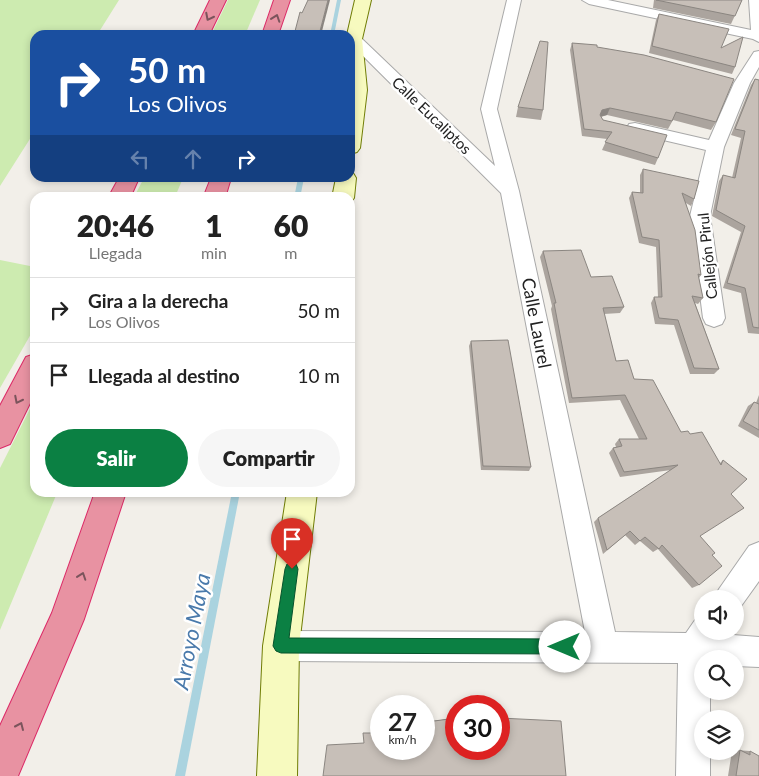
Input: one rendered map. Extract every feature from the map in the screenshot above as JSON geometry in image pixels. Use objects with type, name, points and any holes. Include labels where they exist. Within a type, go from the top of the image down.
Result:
[{"type":"highway","points":[[203,30],[218,0]]},
{"type":"highway","points":[[272,30],[282,0]]},
{"type":"highway","points":[[0,435],[30,375]]},
{"type":"highway","points":[[0,771],[67,619],[109,497]]},
{"type":"street","points":[[355,35],[363,0]]},
{"type":"street","name":"Calle Laurel","points":[[514,0],[489,109],[510,191],[602,647]]},
{"type":"street","points":[[589,0],[759,37],[757,5]]},
{"type":"street","name":"Calle Eucaliptos","points":[[355,40],[510,191]]},
{"type":"street","points":[[355,52],[358,90],[355,112]]},
{"type":"street","name":"Callejón Pirul","points":[[714,318],[700,216],[715,147],[742,83],[759,55]]},
{"type":"street","points":[[723,78],[742,83]]},
{"type":"street","points":[[616,124],[715,147]]},
{"type":"street","points":[[277,776],[281,646],[301,497]]},
{"type":"street","points":[[735,590],[759,556]]},
{"type":"street","points":[[281,646],[602,647],[694,639]]},
{"type":"street","points":[[693,776],[700,640]]},
{"type":"street","points":[[705,640],[759,652]]},
{"type":"green space","points":[[0,0],[119,0],[100,30],[30,30],[30,139],[0,186]]},
{"type":"green space","points":[[228,0],[260,0],[247,30],[213,30]]},
{"type":"green space","points":[[142,182],[181,182],[177,192],[137,192]]},
{"type":"green space","points":[[0,260],[30,266],[30,336],[0,388]]},
{"type":"green space","points":[[30,409],[30,497],[55,497],[0,630],[0,468]]},
{"type":"building","points":[[308,0],[328,0],[320,30],[295,30],[300,12],[302,13]]},
{"type":"building","points":[[656,0],[742,0],[735,16]]},
{"type":"building","points":[[659,14],[729,29],[721,48],[743,37],[735,67],[652,46]]},
{"type":"building","points":[[540,41],[548,42],[543,110],[518,107]]},
{"type":"building","points":[[572,43],[597,45],[597,47],[644,55],[734,79],[716,122],[676,112],[672,121],[610,108],[602,110],[600,115],[603,120],[667,135],[658,158],[605,142],[612,132],[584,129]]},
{"type":"building","points":[[755,79],[759,80],[759,328],[753,327],[745,288],[727,283],[745,226],[716,210],[723,175],[735,178],[745,131],[735,129]]},
{"type":"building","points":[[643,169],[699,181],[694,199],[682,193],[695,230],[701,275],[698,274],[703,298],[692,296],[719,369],[694,368],[678,320],[659,318],[654,297],[662,297],[659,240],[642,237],[632,192],[643,193]]},
{"type":"building","points":[[581,250],[591,277],[612,276],[624,307],[603,308],[616,361],[628,360],[634,379],[653,380],[681,432],[688,431],[690,434],[702,432],[721,465],[723,460],[747,479],[731,494],[744,508],[700,536],[715,553],[712,555],[722,566],[699,585],[662,545],[659,549],[645,537],[640,541],[630,531],[607,550],[598,518],[678,465],[624,472],[613,448],[622,446],[619,439],[647,439],[625,395],[572,398],[554,303],[556,303],[543,251]]},
{"type":"building","points":[[508,340],[531,467],[483,466],[471,341]]},
{"type":"building","points":[[754,402],[759,404],[759,430],[743,421]]},
{"type":"building","points":[[510,719],[561,721],[566,776],[323,776],[327,745],[364,743],[363,733],[370,733],[370,760],[435,760],[435,721],[445,720],[445,760],[510,760]]},
{"type":"building","points":[[750,751],[759,756],[759,776],[736,776],[738,760],[744,760],[744,752],[750,755]]},
{"type":"waterway","name":"Arroyo Maya","points":[[333,30],[339,0]]},
{"type":"waterway","name":"Arroyo Maya","points":[[298,192],[300,182]]},
{"type":"waterway","name":"Arroyo Maya","points":[[180,776],[235,497]]},
{"type":"route","points":[[292,569],[281,646],[565,647]]}]
